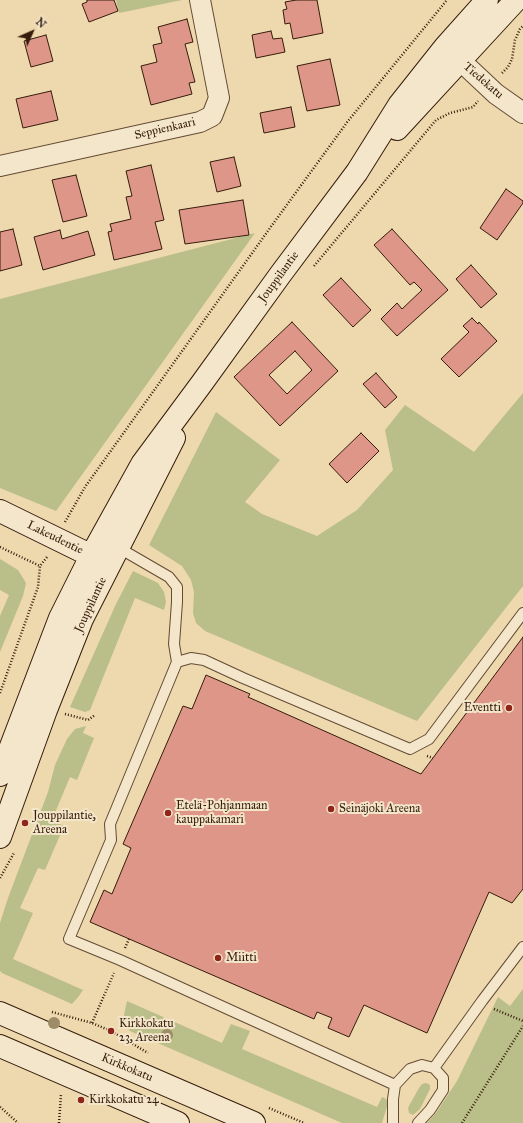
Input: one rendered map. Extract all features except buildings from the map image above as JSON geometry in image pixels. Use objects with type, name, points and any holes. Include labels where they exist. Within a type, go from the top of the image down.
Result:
[{"type":"main road","name":"Jouppilantie","points":[[8,842],[46,710],[142,464],[357,172],[452,54],[487,0]]},
{"type":"main road","name":"Jouppilantie","points":[[452,54],[516,0]]},
{"type":"main road","name":"Jouppilantie","points":[[0,775],[60,618],[106,556],[202,384]]},
{"type":"main road","name":"Lakeudentie","points":[[0,511],[56,539],[106,556]]},
{"type":"main road","name":"Kirkkokatu","points":[[0,1013],[254,1123]]},
{"type":"main road","points":[[0,1046],[178,1123]]},
{"type":"street","name":"Seppienkaari","points":[[0,166],[200,122],[212,116],[220,98],[200,0]]},
{"type":"street","name":"Tiedekatu","points":[[452,54],[489,87],[523,113]]},
{"type":"lane","points":[[106,556],[169,577],[177,587],[174,644],[177,662],[110,824],[111,840],[69,939],[120,960],[396,1085]]},
{"type":"lane","points":[[177,662],[191,658],[204,660],[250,681],[410,748],[429,739],[523,613]]},
{"type":"lane","points":[[434,1068],[523,947]]},
{"type":"lane","points":[[393,1123],[393,1099],[396,1085],[410,1069],[422,1065],[434,1068],[443,1078],[442,1090],[430,1110],[418,1123]]},
{"type":"path","points":[[0,693],[38,587],[40,566],[49,555],[65,521],[85,487],[348,121],[447,0]]},
{"type":"path","points":[[314,266],[436,120],[450,113],[473,107],[508,67],[512,59],[515,40],[523,26]]},
{"type":"path","points":[[0,547],[40,566]]},
{"type":"path","points":[[62,714],[88,720],[95,715]]},
{"type":"path","points":[[0,878],[8,842]]},
{"type":"path","points":[[92,1023],[129,939]]},
{"type":"path","points":[[482,1001],[497,1011],[523,1021]]},
{"type":"path","points":[[462,1123],[523,1026]]},
{"type":"path","points":[[59,1123],[62,1092]]},
{"type":"path","points":[[0,1107],[18,1123]]},
{"type":"green space","points":[[116,0],[182,0],[119,13]]},
{"type":"green space","points":[[255,233],[56,511],[0,488],[0,299]]},
{"type":"green space","points":[[523,393],[523,586],[417,721],[205,631],[196,623],[193,613],[194,592],[191,580],[182,566],[149,545],[216,412],[280,460],[245,502],[262,514],[317,536],[357,510],[393,470],[385,430],[405,405],[474,452]]},
{"type":"green space","points":[[0,559],[18,570],[26,583],[23,596],[0,652],[0,616],[9,595],[0,590]]},
{"type":"green space","points":[[133,571],[158,583],[164,592],[166,602],[164,610],[135,598],[90,710],[85,712],[70,707],[116,604]]},
{"type":"green space","points":[[86,726],[83,733],[94,738],[77,780],[70,777],[52,820],[64,826],[45,870],[38,868],[20,908],[33,913],[13,959],[83,990],[72,1004],[0,971],[0,923],[48,792],[55,765],[67,739],[75,729]]},
{"type":"green space","points":[[523,989],[523,1123],[427,1123],[436,1113],[457,1081],[498,997],[510,1006]]},
{"type":"green space","points":[[127,1001],[222,1043],[231,1024],[250,1031],[242,1049],[377,1107],[382,1097],[386,1099],[388,1103],[382,1123],[342,1123],[130,1031],[123,1020]]},
{"type":"green space","points":[[426,1083],[430,1085],[430,1089],[420,1109],[413,1115],[409,1113],[408,1108],[419,1088],[422,1084]]},
{"type":"place","name":"Eventti","points":[[509,708]]},
{"type":"place","name":"Seinäjoki Areena","points":[[331,809]]},
{"type":"place","name":"Etelä-Pohjanmaan kauppakamari","points":[[168,813]]},
{"type":"place","name":"Jouppilantie, Areena","points":[[25,823]]},
{"type":"place","name":"Miitti","points":[[218,958]]},
{"type":"place","name":"Kirkkokatu 23, Areena","points":[[111,1031]]},
{"type":"place","name":"Kirkkokatu 24","points":[[81,1100]]}]
